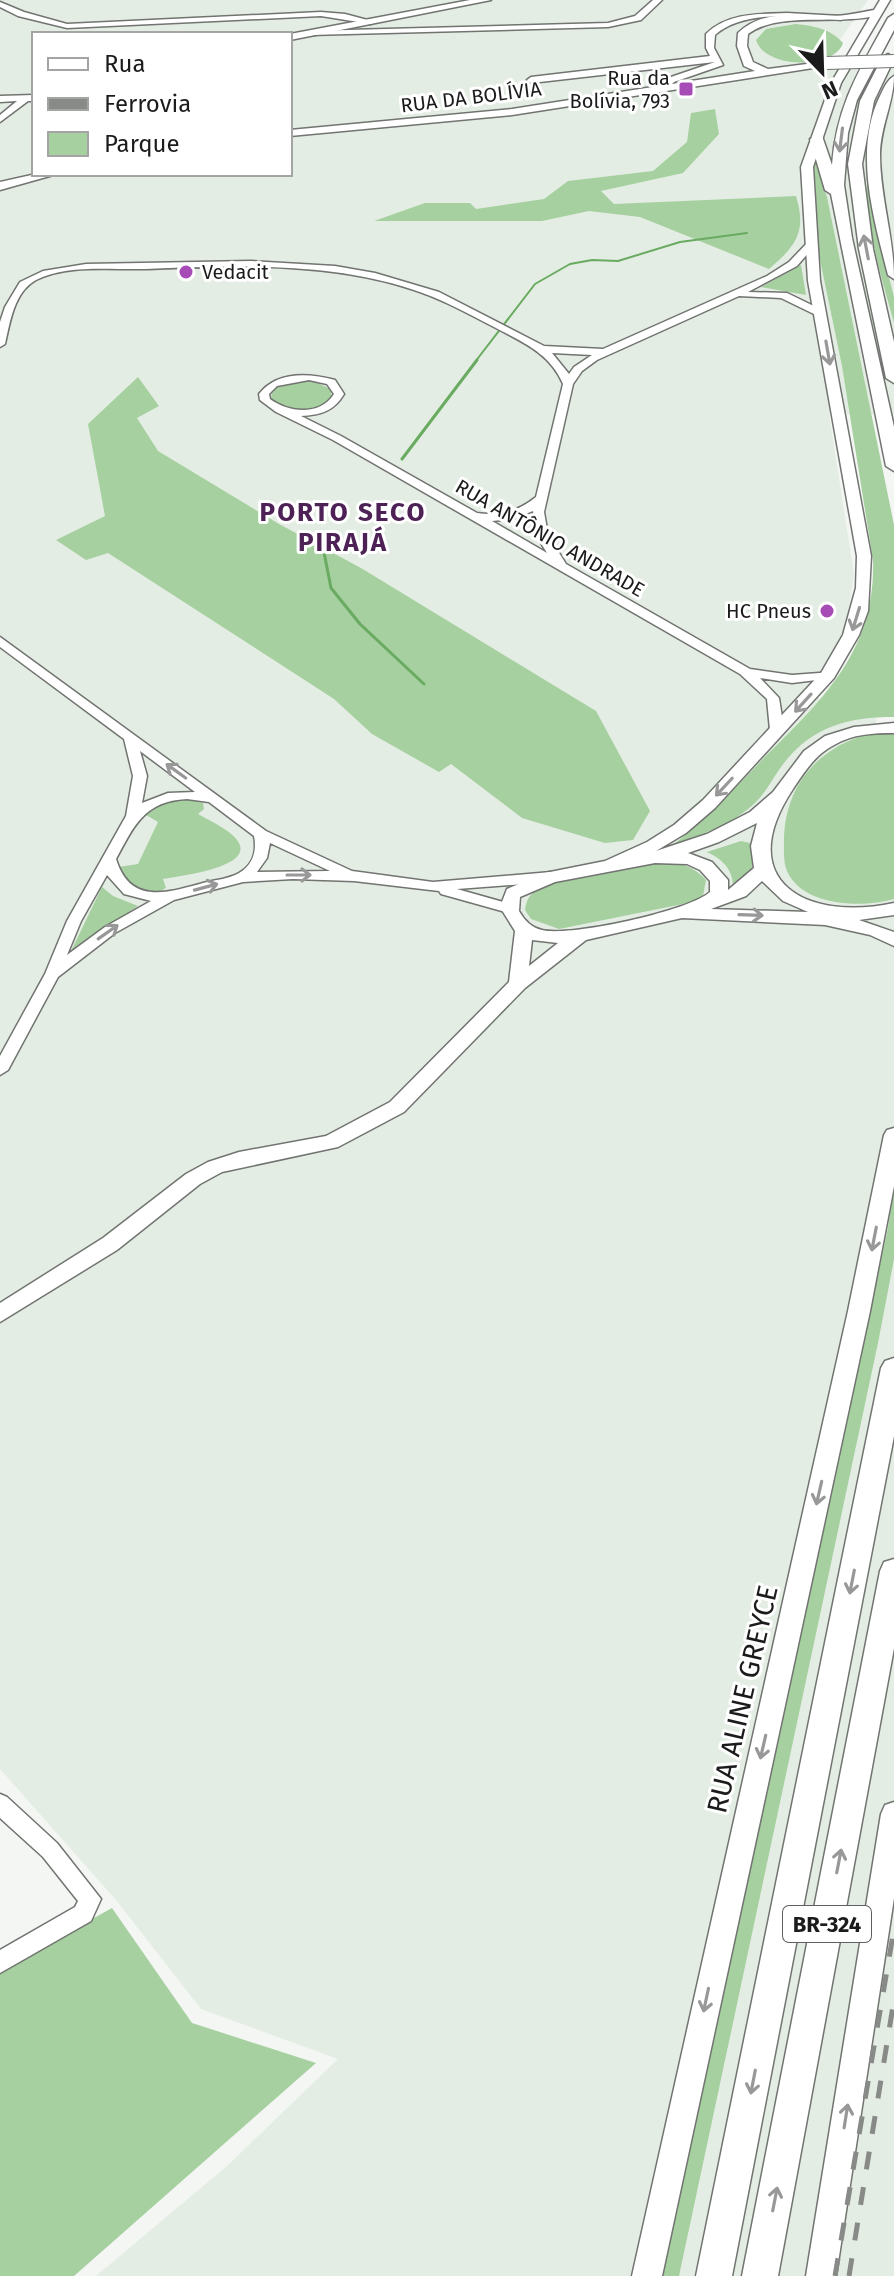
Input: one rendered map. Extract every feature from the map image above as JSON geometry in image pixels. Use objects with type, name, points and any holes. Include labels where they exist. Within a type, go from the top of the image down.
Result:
[{"type":"highway","points":[[894,18],[850,100],[841,133],[837,185],[894,466]]},
{"type":"highway","points":[[894,48],[867,101],[855,164],[866,249],[894,378]]},
{"type":"highway","points":[[838,78],[866,66]]},
{"type":"highway","points":[[817,139],[826,178],[840,211]]},
{"type":"highway","name":"BR-324","points":[[714,2276],[894,1368]]},
{"type":"highway","name":"BR-324","points":[[760,2276],[894,1571]]},
{"type":"main road","points":[[292,37],[486,0]]},
{"type":"main road","points":[[612,864],[653,846],[680,829],[709,804],[828,675],[851,635],[860,611],[864,556],[820,313],[811,244],[807,167],[838,78],[885,0]]},
{"type":"main road","points":[[748,64],[742,37],[752,26],[778,19],[847,18],[878,12]]},
{"type":"main road","points":[[765,68],[751,41],[753,33],[760,28],[802,22],[842,34],[854,49]]},
{"type":"main road","name":"RUA DA BOLÍVIA","points":[[292,133],[512,112],[722,78],[765,68],[894,61]]},
{"type":"main road","points":[[748,64],[765,68]]},
{"type":"main road","points":[[722,78],[739,73],[748,64]]},
{"type":"main road","points":[[894,79],[894,90]]},
{"type":"main road","points":[[894,79],[880,111],[875,160],[878,201],[894,275]]},
{"type":"main road","points":[[875,160],[880,145],[888,137]]},
{"type":"main road","points":[[0,186],[42,176]]},
{"type":"main road","points":[[894,728],[853,731],[825,741],[799,765],[778,798],[767,818],[760,847],[764,868],[781,891],[819,910],[860,914],[894,909]]},
{"type":"main road","points":[[701,844],[734,828],[778,798]]},
{"type":"main road","points":[[760,847],[739,839],[701,844],[655,857],[551,877],[513,893],[509,908],[513,918],[524,929],[548,937],[580,935],[706,905],[740,892],[764,868]]},
{"type":"main road","points":[[655,857],[682,857],[705,864],[715,874],[721,887],[719,894],[706,905]]},
{"type":"main road","points":[[673,915],[757,915],[840,923],[870,928],[894,940]]},
{"type":"main road","points":[[518,984],[524,929]]},
{"type":"main road","points":[[0,1314],[98,1252],[193,1179],[215,1167],[239,1159],[331,1142],[397,1107],[518,984],[580,935]]},
{"type":"main road","name":"RUA ALINE GREYCE","points":[[647,2276],[859,1311],[894,1135]]},
{"type":"main road","points":[[821,2276],[894,1814]]},
{"type":"street","points":[[310,33],[608,25],[638,18],[658,0]]},
{"type":"street","points":[[0,4],[66,30],[321,14],[371,22]]},
{"type":"street","points":[[669,87],[667,83],[671,80],[718,65],[720,62],[710,47],[709,37],[715,29],[733,21],[786,15],[847,18]]},
{"type":"street","points":[[531,80],[716,58]]},
{"type":"street","points":[[0,99],[24,99]]},
{"type":"street","points":[[0,119],[24,99]]},
{"type":"street","points":[[566,571],[542,535],[539,500],[568,384],[582,366],[605,351],[785,270],[811,244]]},
{"type":"street","points":[[0,344],[9,302],[15,292],[35,277],[50,272],[86,267],[264,266],[338,269],[412,285],[507,330],[543,349],[560,367],[568,384]]},
{"type":"street","points":[[715,303],[748,294],[774,293],[792,297],[820,313]]},
{"type":"street","points":[[543,349],[572,353],[605,351]]},
{"type":"street","points":[[337,400],[313,411],[280,410],[265,400],[264,394],[274,383],[285,379],[309,377],[331,382],[339,394],[334,420],[337,438]]},
{"type":"street","name":"RUA ANTÔNIO ANDRADE","points":[[280,410],[337,438],[745,671],[773,698],[777,730]]},
{"type":"street","points":[[465,513],[487,519],[509,517],[527,510],[539,500]]},
{"type":"street","points":[[0,641],[261,834],[354,876]]},
{"type":"street","name":"RUA ANTÔNIO ANDRADE","points":[[745,671],[792,679],[828,675]]},
{"type":"street","points":[[0,1070],[52,974],[74,921],[133,816],[140,776],[130,737]]},
{"type":"street","points":[[133,816],[158,798],[171,795],[214,799]]},
{"type":"street","points":[[243,877],[255,867],[264,852],[261,834]]},
{"type":"street","points":[[109,860],[113,878],[130,893],[169,897]]},
{"type":"street","points":[[52,974],[110,930],[169,897],[243,877],[293,874],[354,876],[433,887],[509,908]]},
{"type":"street","points":[[433,887],[551,877]]},
{"type":"street","points":[[0,1804],[50,1850],[90,1899],[83,1914],[0,1962]]},
{"type":"shaded area","name":"PORTO SECO PIRAJÁ","points":[[0,0],[868,0],[826,60],[894,64],[894,415],[829,414],[854,574],[847,620],[835,651],[804,693],[876,717],[877,731],[894,732],[894,2276],[96,2276],[227,2166],[338,2059],[201,2009],[116,1900],[0,1769]]},
{"type":"green space","points":[[796,24],[828,31],[843,43],[837,52],[827,58],[800,62],[772,57],[762,50],[756,40],[766,29]]},
{"type":"green space","points":[[715,109],[719,134],[683,173],[601,191],[614,204],[796,196],[800,219],[797,237],[769,269],[640,217],[589,211],[542,221],[374,221],[425,203],[470,203],[476,209],[544,199],[568,181],[653,171],[687,142],[691,113]]},
{"type":"green space","points":[[814,159],[827,197],[894,525],[894,717],[845,722],[817,734],[792,753],[763,794],[747,810],[718,828],[674,844],[720,804],[824,694],[855,647],[872,592],[873,560],[842,366],[819,255]]},
{"type":"green space","points":[[870,175],[880,242],[894,297],[894,323],[870,226],[867,188]]},
{"type":"green space","points":[[801,265],[806,295],[761,287]]},
{"type":"green space","points":[[138,377],[159,406],[137,418],[158,451],[279,524],[361,568],[596,711],[650,811],[633,840],[605,843],[522,818],[451,764],[439,772],[372,734],[334,699],[108,553],[86,560],[56,540],[105,516],[88,424]]},
{"type":"green space","points":[[308,379],[331,389],[331,399],[317,407],[301,410],[285,408],[271,400],[272,389],[278,385]]},
{"type":"green space","points":[[871,733],[894,734],[894,899],[850,904],[834,902],[806,892],[787,871],[784,856],[786,820],[798,785],[808,771],[836,748]]},
{"type":"green space","points":[[184,799],[203,803],[204,809],[198,814],[232,834],[239,843],[240,852],[225,865],[163,879],[166,888],[157,892],[129,887],[118,867],[138,864],[158,822],[146,815],[158,805]]},
{"type":"green space","points":[[741,841],[750,843],[755,849],[754,862],[747,877],[733,890],[727,867],[707,852]]},
{"type":"green space","points":[[659,862],[679,864],[696,871],[706,880],[703,896],[693,902],[559,929],[531,919],[525,910],[532,893],[549,884]]},
{"type":"green space","points":[[102,887],[113,896],[138,906],[71,951]]},
{"type":"green space","points":[[894,1186],[894,1259],[878,1343],[679,2276],[662,2276],[758,1813],[888,1228]]},
{"type":"green space","points":[[112,1908],[192,2023],[316,2063],[74,2276],[0,2276],[0,1970]]},
{"type":"waterway","points":[[475,362],[535,284],[570,264],[592,260],[618,261],[680,242],[747,233]]},
{"type":"waterway","points":[[402,459],[477,360]]},
{"type":"waterway","points":[[320,532],[331,588],[360,624],[424,684]]},
{"type":"railway","points":[[835,2276],[894,1929]]},
{"type":"railway","points":[[849,2276],[894,2000]]},
{"type":"place","name":"Rua da Bolívia, 793","points":[[686,89]]},
{"type":"place","name":"Vedacit","points":[[186,272]]},
{"type":"place","name":"HC Pneus","points":[[827,611]]},
{"type":"district","name":"PORTO SECO PIRAJÁ","points":[[343,527]]}]
